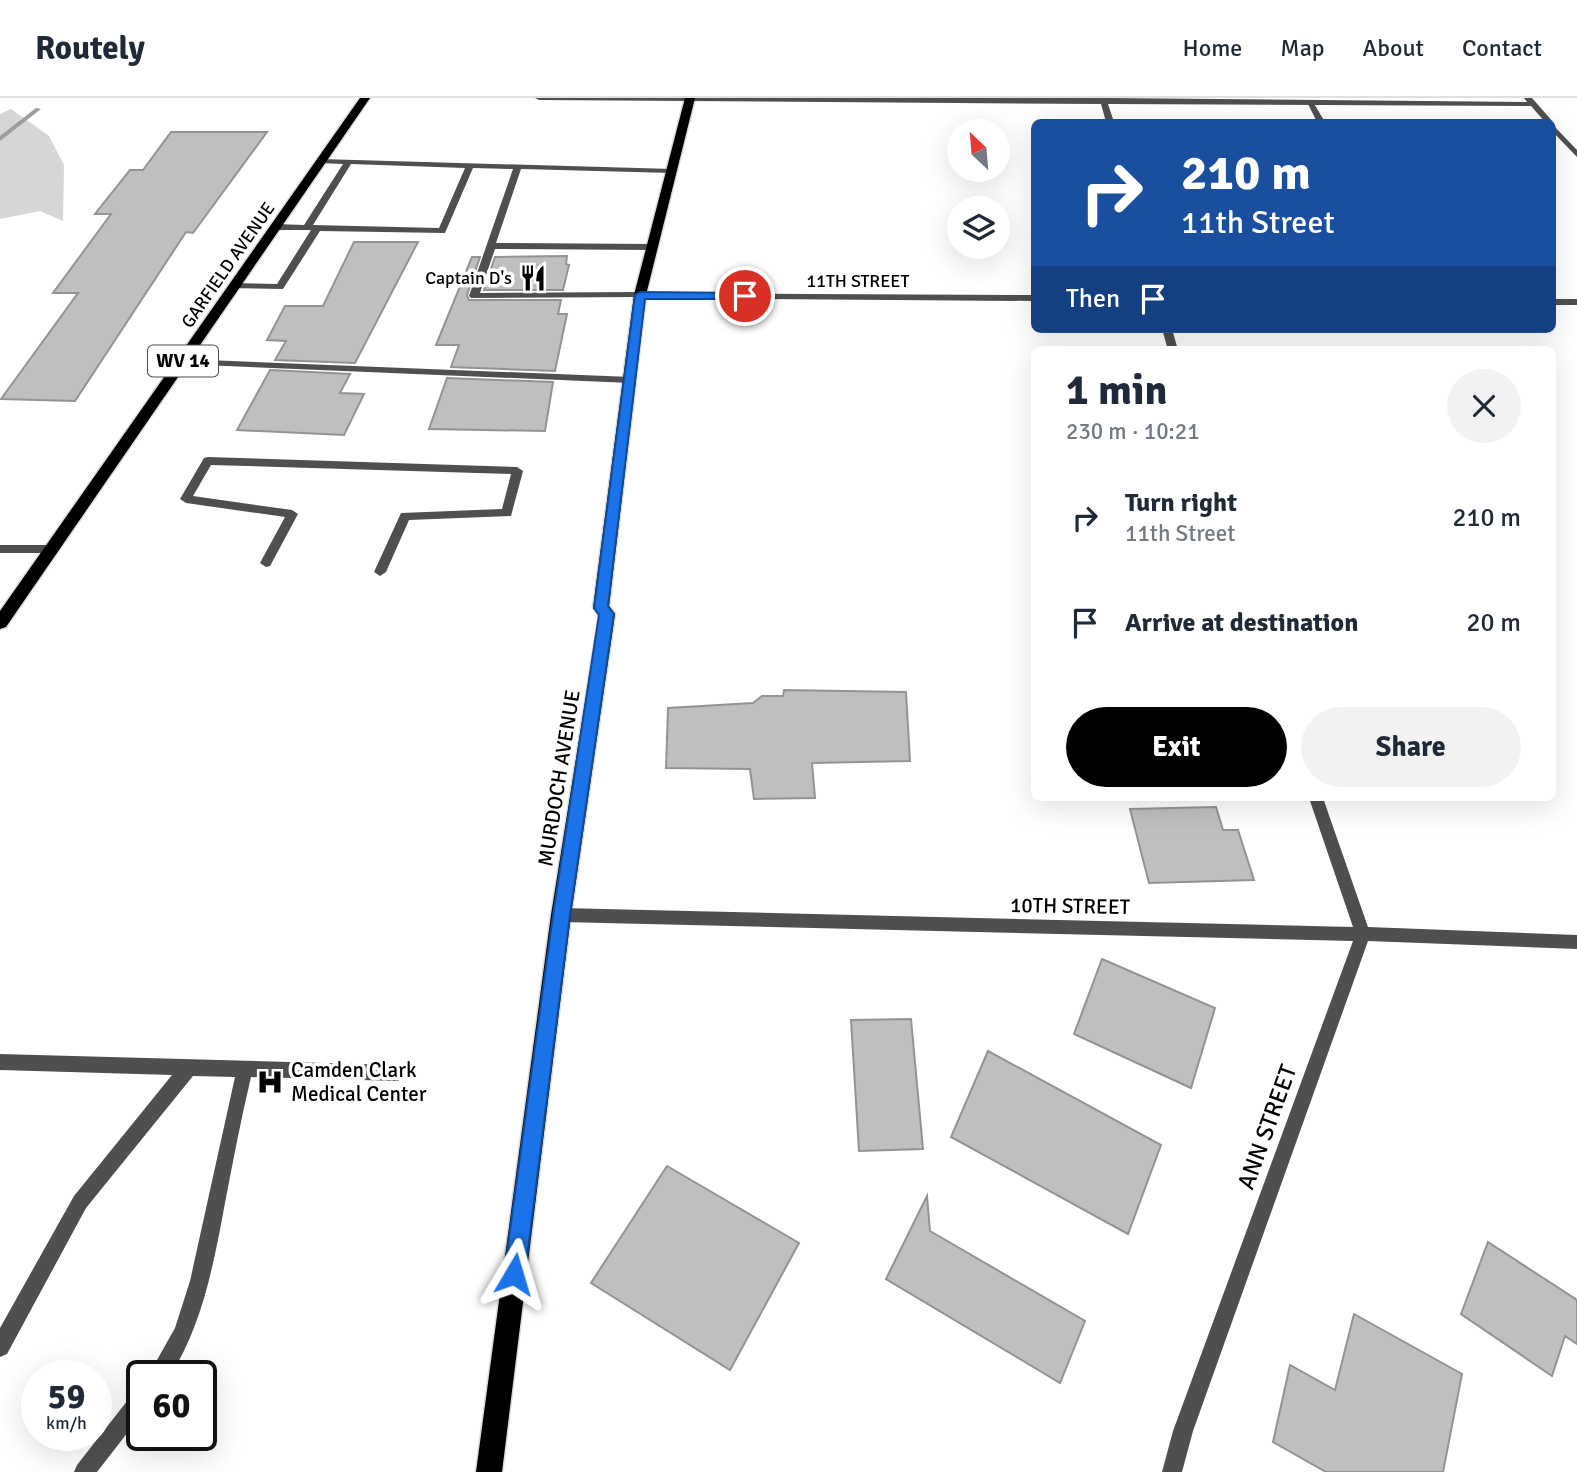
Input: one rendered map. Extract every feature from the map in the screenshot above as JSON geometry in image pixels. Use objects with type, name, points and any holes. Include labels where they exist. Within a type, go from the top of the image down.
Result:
[{"type":"main road","name":"GARFIELD AVENUE","points":[[0,624],[365,98]]},
{"type":"main road","name":"MURDOCH AVENUE","points":[[489,1472],[561,915],[607,614],[601,608],[640,295],[690,99]]},
{"type":"street","points":[[539,98],[1104,100],[1310,104],[1531,101],[1547,119]]},
{"type":"street","points":[[1104,100],[1109,119]]},
{"type":"street","points":[[1310,104],[1319,119]]},
{"type":"street","points":[[1556,130],[1577,155]]},
{"type":"street","points":[[321,161],[672,171]]},
{"type":"street","points":[[234,286],[280,287],[348,162]]},
{"type":"street","points":[[276,227],[442,231],[470,165]]},
{"type":"street","points":[[518,167],[489,246],[653,247]]},
{"type":"street","name":"11TH STREET","points":[[489,246],[474,296],[1031,298]]},
{"type":"street","points":[[1556,302],[1577,302]]},
{"type":"street","points":[[182,362],[631,380]]},
{"type":"street","points":[[266,563],[292,514],[186,499],[208,461],[517,471],[507,513],[405,516],[380,572]]},
{"type":"street","points":[[0,549],[52,550]]},
{"type":"street","points":[[1317,801],[1363,934]]},
{"type":"street","name":"10TH STREET","points":[[561,915],[1363,934],[1577,942]]},
{"type":"street","name":"ANN STREET","points":[[1172,1472],[1183,1432],[1363,934]]},
{"type":"street","points":[[0,1062],[397,1073]]},
{"type":"street","points":[[0,1347],[80,1202],[189,1067]]},
{"type":"street","points":[[169,1360],[192,1304],[207,1248],[245,1069]]},
{"type":"street","points":[[84,1472],[126,1418]]},
{"type":"shaded area","points":[[11,109],[49,136],[64,165],[63,221],[40,211],[0,219],[0,114]]},
{"type":"building","points":[[171,132],[267,132],[193,233],[186,232],[75,401],[1,399],[78,293],[53,293],[111,214],[95,214],[130,170],[143,170]]},
{"type":"building","points":[[354,242],[418,242],[355,363],[275,360],[286,341],[267,340],[285,306],[323,306]]},
{"type":"building","name":"Captain D's","points":[[567,256],[566,264],[569,265],[563,290],[484,290],[495,257]]},
{"type":"building","points":[[472,257],[480,257],[467,295],[469,300],[561,300],[558,314],[567,314],[555,371],[451,367],[459,345],[436,345]]},
{"type":"building","points":[[270,370],[350,374],[340,393],[364,394],[344,435],[237,430]]},
{"type":"building","points":[[447,378],[553,382],[545,431],[429,429]]},
{"type":"building","points":[[784,690],[906,692],[910,761],[812,763],[815,798],[754,799],[750,769],[666,768],[668,708],[753,703],[762,696],[783,696]]},
{"type":"building","points":[[1216,807],[1223,830],[1238,830],[1254,880],[1149,883],[1130,809]]},
{"type":"building","points":[[1102,959],[1215,1008],[1191,1088],[1074,1034]]},
{"type":"building","points":[[911,1019],[923,1149],[859,1151],[851,1020]]},
{"type":"building","points":[[988,1051],[1161,1145],[1128,1234],[951,1137]]},
{"type":"building","points":[[667,1166],[799,1243],[730,1370],[591,1283]]},
{"type":"building","points":[[927,1196],[930,1231],[1085,1321],[1060,1383],[886,1279]]},
{"type":"building","points":[[1488,1242],[1577,1300],[1577,1344],[1565,1336],[1552,1376],[1461,1314]]},
{"type":"building","points":[[1354,1314],[1462,1374],[1443,1472],[1326,1472],[1273,1442],[1290,1365],[1335,1390]]},
{"type":"waterway","points":[[0,139],[38,109]]},
{"type":"place","name":"Captain D's","points":[[533,278]]},
{"type":"place","name":"Camden Clark Medical Center","points":[[270,1082]]},
{"type":"route","points":[[514,1274],[561,915],[607,614],[601,608],[640,295],[745,296]]}]
